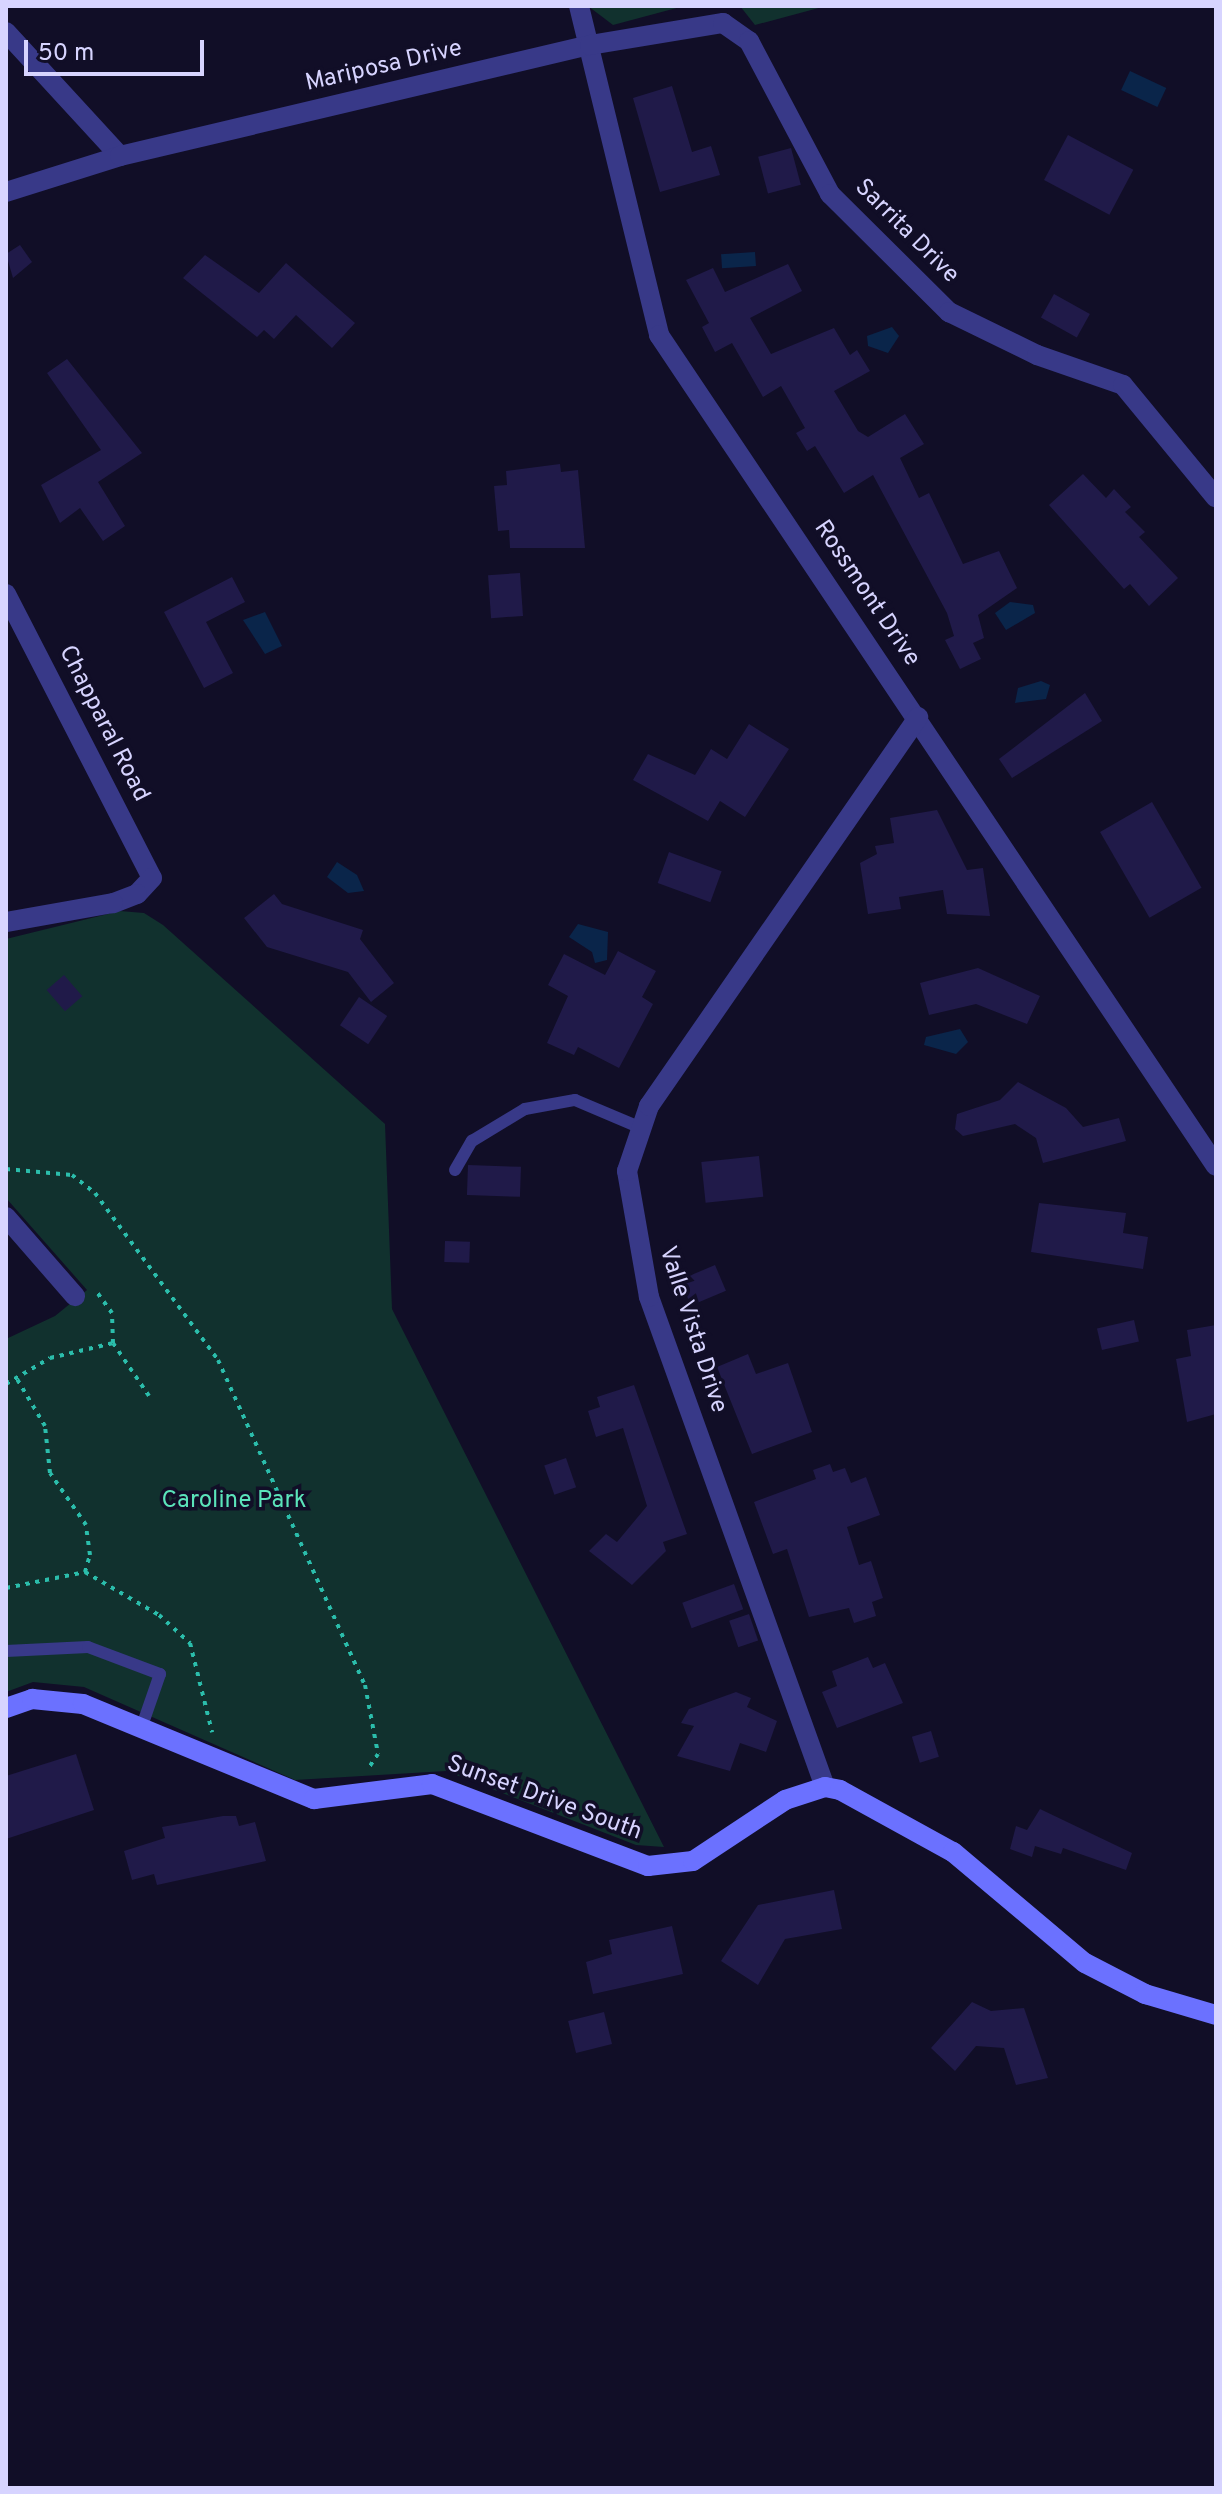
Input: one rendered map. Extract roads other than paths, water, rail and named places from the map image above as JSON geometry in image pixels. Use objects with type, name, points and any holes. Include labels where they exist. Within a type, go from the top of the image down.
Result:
[{"type":"street","name":"Rossmont Drive","points":[[579,6],[659,335],[918,717],[1216,1166]]},
{"type":"street","name":"Sarrita Drive","points":[[590,45],[705,23],[739,28],[830,194],[949,312],[1037,355],[1123,385],[1216,498]]},
{"type":"street","points":[[6,32],[120,156]]},
{"type":"street","name":"Mariposa Drive","points":[[6,192],[120,156],[590,45]]},
{"type":"street","name":"Chapparal Road","points":[[6,594],[152,878],[137,894],[113,903],[6,922]]},
{"type":"street","name":"Valle Vista Drive","points":[[825,1787],[649,1297],[628,1197],[639,1127],[918,717]]},
{"type":"street","points":[[6,1217],[75,1296]]},
{"type":"street","name":"Sunset Drive South","points":[[6,1708],[62,1699],[141,1729],[296,1796],[334,1800],[432,1784],[648,1866],[693,1861],[785,1800],[825,1787]]},
{"type":"street","points":[[825,1787],[881,1807],[953,1852],[1085,1963],[1145,1994],[1216,2015]]},
{"type":"lane","points":[[455,1170],[472,1141],[525,1109],[575,1100],[639,1127]]},
{"type":"lane","points":[[6,1651],[88,1647],[160,1674],[141,1729]]},
{"type":"water","points":[[1130,71],[1166,88],[1157,107],[1121,90]]},
{"type":"water","points":[[755,252],[756,266],[722,268],[721,254]]},
{"type":"water","points":[[892,327],[899,336],[888,353],[868,346],[867,336]]},
{"type":"water","points":[[1010,602],[1033,605],[1035,613],[1006,630],[995,613]]},
{"type":"water","points":[[265,612],[282,646],[265,654],[243,620]]},
{"type":"water","points":[[1041,681],[1050,685],[1046,699],[1015,703],[1018,688]]},
{"type":"water","points":[[337,862],[357,875],[364,891],[348,893],[327,877]]},
{"type":"water","points":[[578,924],[608,932],[607,960],[595,963],[592,952],[569,937]]},
{"type":"water","points":[[960,1029],[968,1042],[956,1054],[924,1045],[926,1037]]},
{"type":"park label","name":"Caroline Park","points":[[234,1502]]}]
